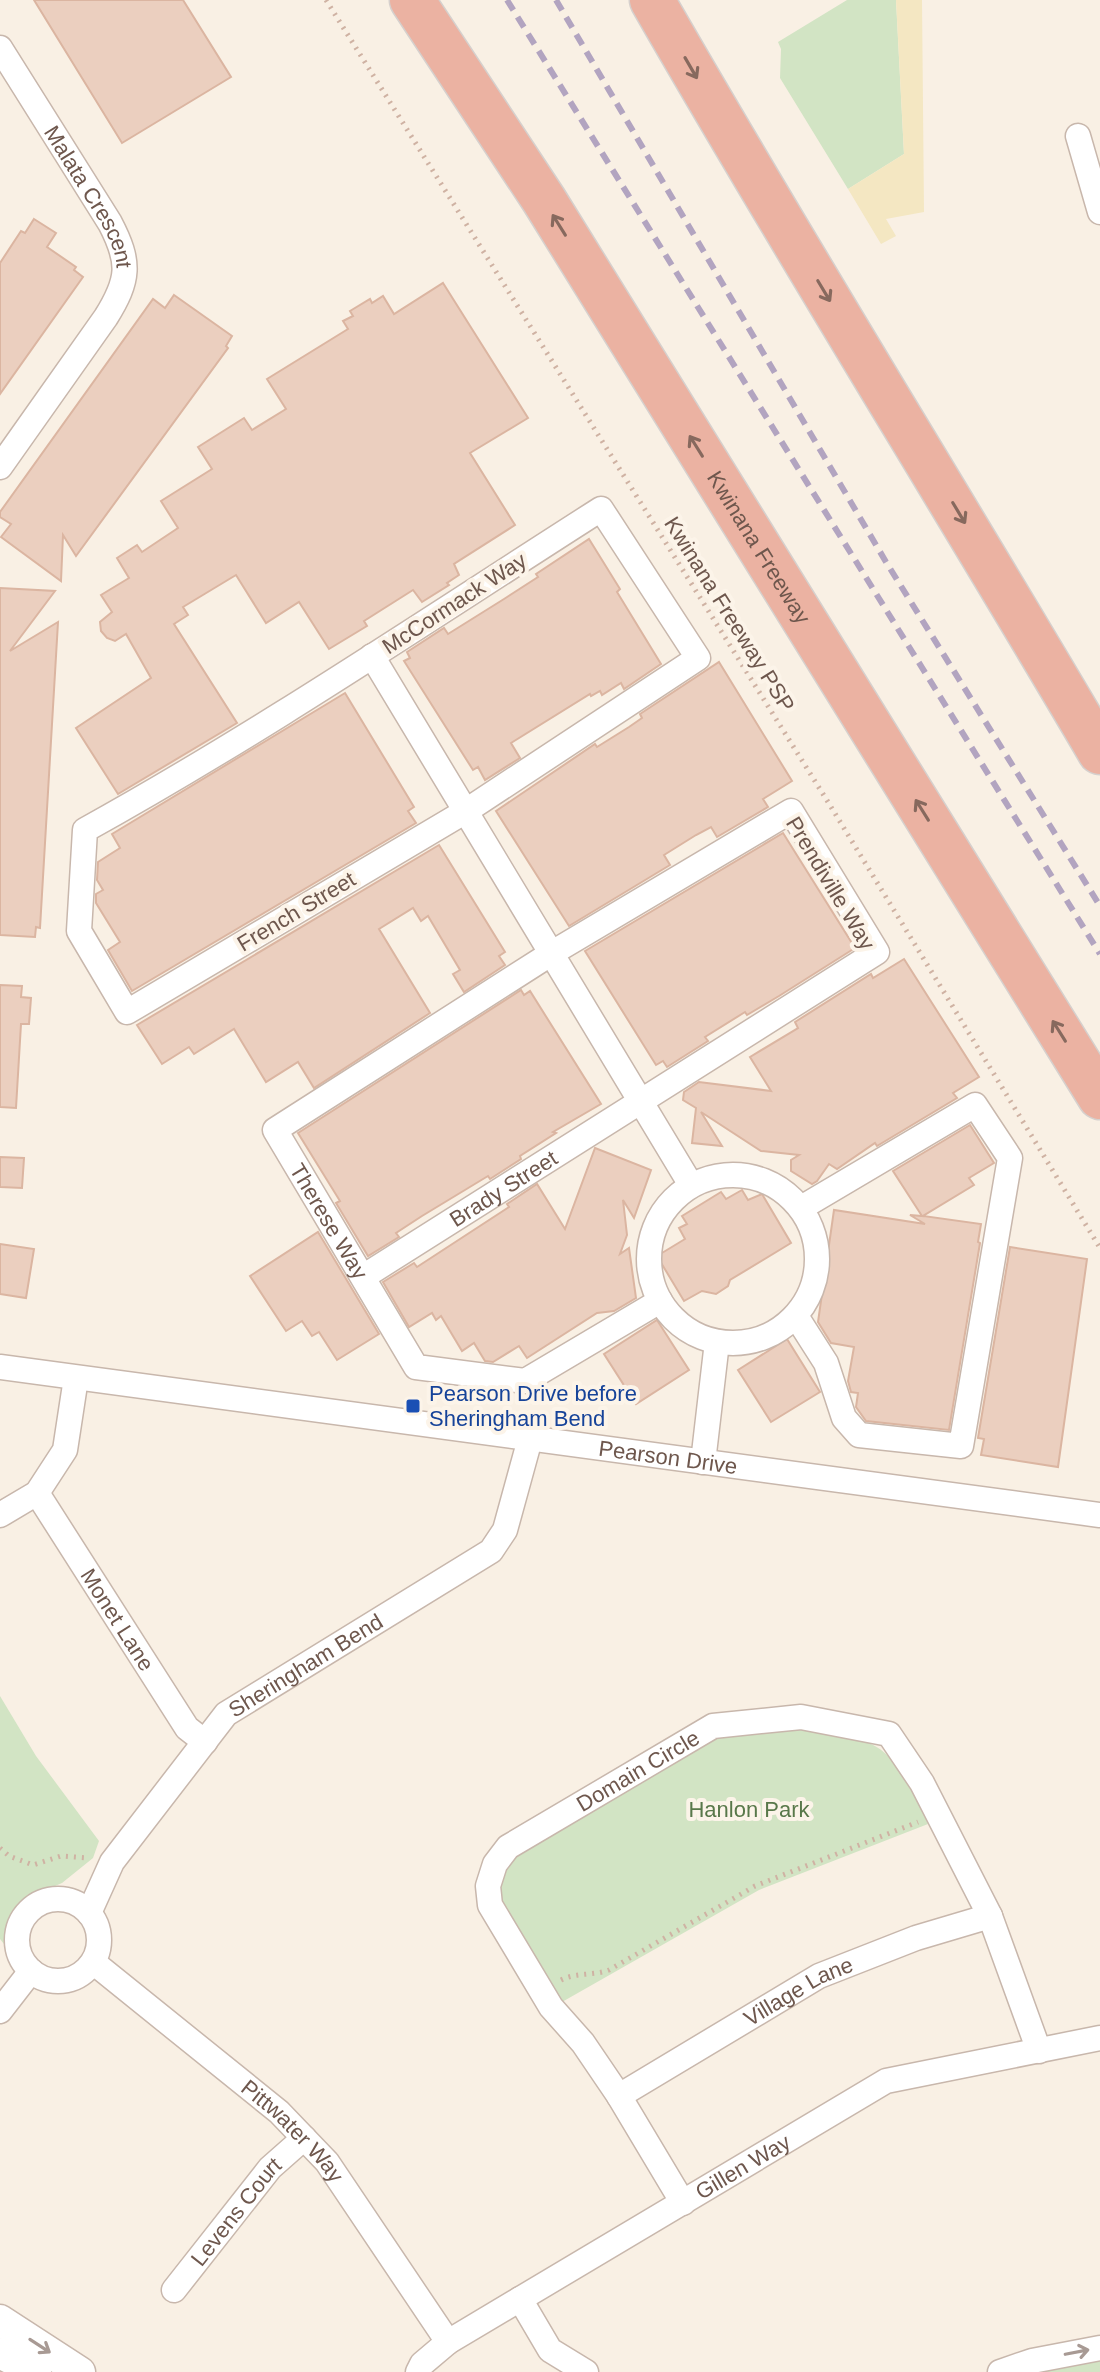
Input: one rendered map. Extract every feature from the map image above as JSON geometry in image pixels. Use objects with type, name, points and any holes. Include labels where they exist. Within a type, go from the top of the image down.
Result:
[{"type":"highway","name":"Kwinana Freeway","points":[[412,0],[544,200],[1100,1097]]},
{"type":"highway","points":[[652,0],[740,154],[970,531],[1100,752]]},
{"type":"street","name":"Malata Crescent","points":[[0,48],[110,223],[121,244],[126,277],[122,293],[0,467]]},
{"type":"street","points":[[1078,136],[1100,212]]},
{"type":"street","name":"McCormack Way","points":[[127,1012],[79,931],[85,830],[372,656],[601,509],[698,658],[466,811]]},
{"type":"street","points":[[372,656],[691,1185]]},
{"type":"street","name":"French Street","points":[[127,1012],[466,811]]},
{"type":"street","name":"Prendiville Way","points":[[552,953],[791,811],[877,952],[643,1101]]},
{"type":"street","name":"Therese Way","points":[[552,953],[275,1130],[416,1367],[525,1381],[660,1301]]},
{"type":"street","name":"Brady Street","points":[[363,1277],[643,1101]]},
{"type":"street","points":[[796,1316],[826,1363],[844,1418],[859,1435],[961,1446],[1010,1158],[975,1105],[801,1208]]},
{"type":"street","points":[[739,1174],[763,1179],[784,1191],[801,1208],[815,1234],[818,1263],[811,1291],[796,1316],[773,1333],[746,1342],[717,1342],[694,1334],[674,1320],[660,1301],[650,1276],[649,1249],[656,1224],[671,1202],[691,1185],[714,1176],[739,1174]]},
{"type":"street","points":[[703,1462],[717,1342]]},
{"type":"street","name":"Pearson Drive","points":[[0,1367],[1100,1515]]},
{"type":"street","points":[[0,1515],[37,1493],[65,1450],[76,1378]]},
{"type":"street","name":"Sheringham Bend","points":[[89,1913],[112,1862],[226,1714],[491,1551],[505,1530],[530,1439]]},
{"type":"street","name":"Monet Lane","points":[[37,1493],[187,1728],[205,1742]]},
{"type":"street","name":"Domain Circle","points":[[683,2203],[619,2096],[583,2043],[542,1993],[490,1905],[488,1886],[495,1864],[508,1847],[713,1726],[801,1717],[889,1734],[922,1783],[990,1916],[1039,2051]]},
{"type":"street","points":[[63,1900],[77,1904],[89,1913],[97,1925],[99,1939],[93,1962],[84,1973],[57,1981],[43,1979],[31,1971],[22,1960],[18,1946],[18,1932],[26,1916],[36,1906],[63,1900]]},
{"type":"street","name":"Village Lane","points":[[619,2096],[819,1976],[916,1938],[990,1916]]},
{"type":"street","name":"Pittwater Way","points":[[93,1962],[279,2112],[327,2162],[448,2342]]},
{"type":"street","points":[[0,2011],[31,1971]]},
{"type":"street","name":"Gillen Way","points":[[418,2372],[422,2364],[448,2342],[886,2081],[1100,2038]]},
{"type":"street","name":"Levens Court","points":[[174,2290],[270,2168],[304,2138]]},
{"type":"street","points":[[520,2299],[550,2350],[586,2372]]},
{"type":"street","points":[[0,2320],[80,2372]]},
{"type":"street","points":[[1000,2372],[1032,2361],[1100,2348]]},
{"type":"street","points":[[0,2353],[36,2372]]},
{"type":"path","name":"Kwinana Freeway PSP","points":[[326,0],[803,762],[1100,1248]]},
{"type":"path","points":[[542,1993],[574,1974],[596,1975],[609,1970],[755,1886],[938,1814]]},
{"type":"path","points":[[0,1848],[9,1856],[33,1865],[61,1856],[112,1862]]},
{"type":"green space","points":[[847,0],[896,0],[904,154],[848,189],[780,78],[781,49],[778,42]]},
{"type":"green space","points":[[0,1696],[36,1756],[99,1841],[93,1858],[62,1883],[22,1904],[11,1920],[4,1944],[0,1939]]},
{"type":"green space","name":"Hanlon Park","points":[[759,1727],[826,1732],[860,1739],[874,1746],[899,1769],[928,1824],[759,1890],[562,2002],[503,1909],[500,1880],[514,1857],[702,1744],[732,1732]]},
{"type":"green space","points":[[1100,2360],[1100,2372],[1038,2372]]},
{"type":"sand","points":[[896,0],[922,0],[924,212],[886,219],[896,236],[881,244],[848,189],[904,154]]},
{"type":"building","points":[[34,0],[183,0],[231,77],[122,143]]},
{"type":"building","points":[[34,219],[56,233],[47,247],[76,267],[74,270],[83,277],[0,394],[0,263],[21,231],[25,233]]},
{"type":"building","points":[[443,283],[528,418],[470,453],[515,525],[454,564],[459,575],[447,583],[449,585],[422,602],[413,590],[364,621],[367,626],[329,649],[299,602],[266,623],[236,575],[183,607],[188,615],[174,624],[237,723],[118,794],[76,728],[151,678],[126,634],[115,641],[101,631],[100,622],[112,612],[101,595],[129,578],[117,558],[137,545],[142,552],[178,528],[161,501],[212,469],[198,447],[244,418],[252,430],[286,409],[267,379],[348,329],[343,321],[353,316],[350,311],[370,299],[372,303],[383,296],[394,314]]},
{"type":"building","points":[[174,295],[232,336],[226,346],[228,348],[76,556],[63,535],[61,581],[1,537],[11,524],[0,517],[0,512],[153,299],[165,308]]},
{"type":"building","points":[[589,539],[661,664],[624,689],[621,683],[602,695],[600,691],[590,694],[511,743],[520,758],[485,780],[478,767],[473,770],[404,661],[410,658],[407,652],[444,628],[448,634],[538,577],[536,574]]},
{"type":"building","points":[[0,588],[55,591],[10,651],[58,622],[40,928],[36,927],[35,937],[0,935]]},
{"type":"building","points":[[719,662],[792,781],[763,799],[768,807],[717,837],[711,827],[696,835],[664,855],[670,865],[569,926],[496,811],[595,744],[597,747],[629,727],[642,718],[640,714]]},
{"type":"building","points":[[345,693],[414,807],[408,811],[416,823],[132,991],[108,950],[120,942],[96,903],[96,894],[103,890],[97,880],[98,862],[120,848],[112,834]]},
{"type":"building","points":[[783,833],[855,948],[747,1015],[745,1012],[705,1037],[708,1041],[667,1067],[663,1061],[656,1065],[585,951]]},
{"type":"building","points":[[439,845],[505,952],[499,956],[505,965],[464,992],[453,974],[460,970],[428,916],[421,921],[413,908],[379,929],[430,1013],[314,1088],[298,1062],[266,1082],[234,1029],[194,1054],[189,1047],[162,1064],[137,1025]]},
{"type":"building","points":[[904,959],[979,1077],[953,1093],[957,1098],[877,1146],[875,1143],[837,1169],[829,1164],[812,1184],[791,1171],[791,1160],[799,1155],[761,1151],[701,1112],[722,1146],[692,1143],[696,1108],[683,1100],[684,1092],[699,1082],[771,1091],[750,1057],[798,1028],[795,1022],[871,974],[873,978]]},
{"type":"building","points":[[0,985],[22,986],[21,997],[31,998],[29,1024],[21,1024],[16,1108],[0,1107]]},
{"type":"building","points":[[521,990],[524,995],[530,991],[601,1104],[553,1132],[556,1133],[490,1179],[488,1176],[422,1216],[396,1233],[399,1237],[368,1256],[336,1203],[340,1201],[298,1133]]},
{"type":"building","points":[[970,1125],[994,1163],[969,1178],[974,1185],[923,1216],[981,1224],[949,1430],[866,1421],[856,1407],[858,1393],[851,1392],[848,1381],[854,1347],[831,1343],[818,1322],[834,1210],[925,1224],[910,1215],[922,1216],[893,1171]]},
{"type":"building","points":[[595,1148],[651,1170],[634,1218],[623,1200],[627,1235],[620,1254],[629,1248],[636,1298],[614,1311],[597,1313],[527,1358],[519,1346],[493,1362],[485,1361],[474,1343],[462,1351],[441,1316],[436,1320],[432,1313],[409,1327],[383,1282],[414,1263],[417,1267],[509,1207],[507,1204],[537,1184],[565,1229]]},
{"type":"building","points":[[0,1157],[24,1158],[22,1188],[0,1187]]},
{"type":"building","points":[[742,1190],[748,1200],[762,1194],[791,1243],[730,1280],[728,1286],[716,1294],[702,1291],[684,1301],[657,1256],[685,1239],[679,1228],[687,1224],[682,1216],[721,1192],[726,1199]]},
{"type":"building","points":[[318,1232],[379,1334],[337,1360],[319,1332],[312,1336],[302,1321],[286,1331],[250,1276]]},
{"type":"building","points":[[0,1244],[34,1249],[26,1298],[0,1294]]},
{"type":"building","points":[[1010,1247],[1087,1259],[1058,1467],[981,1455],[984,1439],[978,1438]]},
{"type":"building","points":[[657,1320],[689,1370],[636,1404],[604,1354]]},
{"type":"building","points":[[787,1339],[820,1392],[771,1422],[738,1370]]},
{"type":"railway","points":[[507,0],[1100,954]]},
{"type":"railway","points":[[556,0],[886,562],[1100,906]]},
{"type":"place","name":"Pearson Drive before Sheringham Bend","points":[[413,1406]]}]
